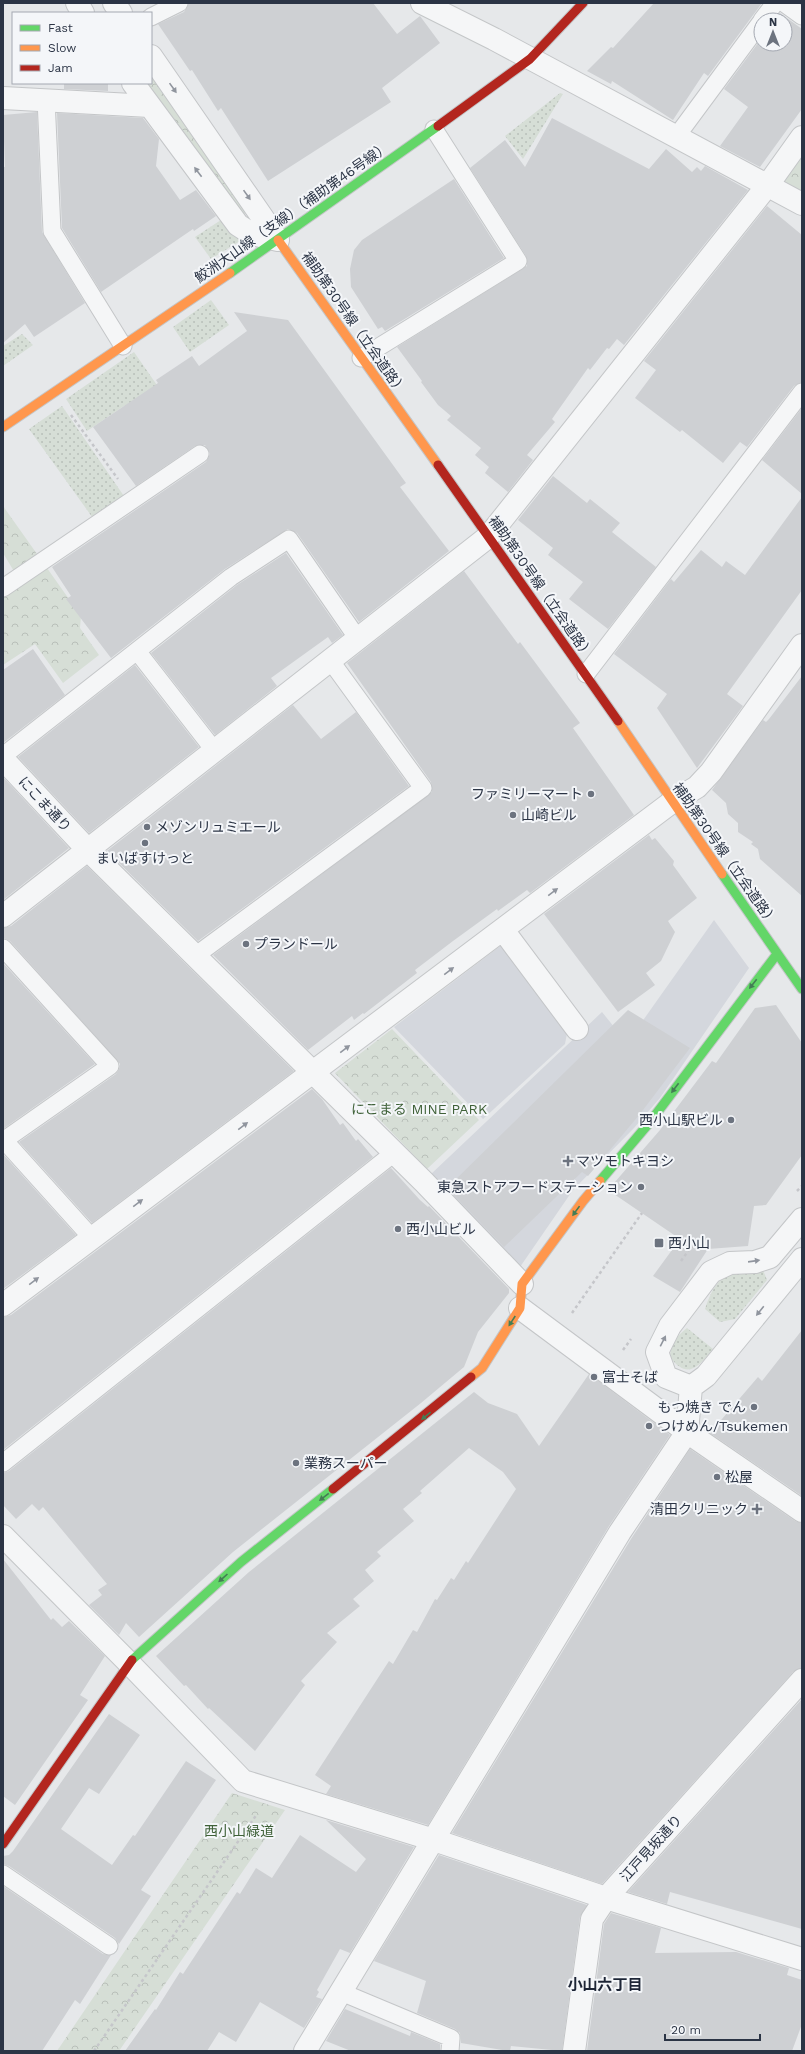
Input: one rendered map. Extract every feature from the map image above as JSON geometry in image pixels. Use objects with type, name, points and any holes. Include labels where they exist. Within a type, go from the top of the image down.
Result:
[{"type":"street","points":[[77,3],[82,12]]},
{"type":"street","points":[[114,3],[120,12]]},
{"type":"street","points":[[422,3],[802,204]]},
{"type":"street","name":"鮫洲大山線（支線）（補助第46号線）","points":[[3,427],[278,240],[530,59],[583,3]]},
{"type":"street","points":[[152,57],[278,240]]},
{"type":"street","points":[[134,84],[238,225],[252,234],[278,240]]},
{"type":"street","points":[[3,98],[46,99],[150,106]]},
{"type":"street","points":[[3,916],[488,537],[767,186],[802,137]]},
{"type":"street","name":"補助第30号線（立会道路）","points":[[278,240],[586,674],[672,802],[802,989]]},
{"type":"street","points":[[3,1305],[672,802],[697,786],[711,772],[802,645]]},
{"type":"street","name":"にこま通り","points":[[3,758],[87,849],[314,1072],[522,1284]]},
{"type":"street","points":[[503,930],[577,1029]]},
{"type":"street","points":[[3,1844],[130,1663],[241,1562],[429,1413],[482,1368],[520,1308],[522,1284],[583,1201],[650,1122],[777,954]]},
{"type":"street","points":[[690,1388],[666,1377],[657,1352],[670,1326],[711,1272],[730,1263],[755,1262],[770,1258],[802,1219]]},
{"type":"street","points":[[305,2051],[620,1532],[687,1432],[690,1388],[706,1376],[802,1259]]},
{"type":"street","points":[[520,1308],[687,1432],[802,1511]]},
{"type":"street","points":[[7,1548],[130,1663],[242,1781],[434,1840],[606,1898],[802,1959]]},
{"type":"street","name":"江戸見坂通り","points":[[574,2051],[592,1919],[606,1898],[802,1680]]},
{"type":"lane","points":[[152,16],[179,3]]},
{"type":"lane","points":[[768,12],[775,3]]},
{"type":"lane","points":[[784,3],[802,16]]},
{"type":"lane","points":[[676,137],[753,33]]},
{"type":"lane","points":[[46,99],[52,231],[123,346]]},
{"type":"lane","points":[[361,358],[518,261],[434,129]]},
{"type":"lane","points":[[586,674],[802,392]]},
{"type":"lane","points":[[3,588],[200,454]]},
{"type":"lane","points":[[3,758],[231,577],[289,539],[358,638]]},
{"type":"lane","points":[[137,651],[214,750]]},
{"type":"lane","points":[[195,956],[423,788],[330,660]]},
{"type":"lane","points":[[3,948],[110,1066],[3,1140],[92,1238]]},
{"type":"lane","points":[[3,1463],[394,1153]]},
{"type":"lane","points":[[3,1874],[109,1946]]},
{"type":"lane","points":[[341,1992],[451,2038],[450,2051]]},
{"type":"path","points":[[55,392],[133,500]]},
{"type":"path","points":[[557,1335],[642,1213]]},
{"type":"path","points":[[680,1240],[691,1247]]},
{"type":"path","points":[[94,2051],[273,1790]]},
{"type":"shaded area","points":[[714,920],[749,968],[660,1098],[634,1128],[573,1190],[520,1267],[430,1175],[602,1012],[627,1043]]},
{"type":"shaded area","points":[[503,944],[568,1028],[565,1044],[483,1119],[394,1027]]},
{"type":"green space","points":[[152,66],[250,210],[240,217],[143,84],[152,84]]},
{"type":"green space","points":[[560,93],[563,94],[523,159],[505,136]]},
{"type":"green space","points":[[802,146],[802,191],[779,179]]},
{"type":"green space","points":[[224,218],[240,241],[211,259],[195,237]]},
{"type":"green space","points":[[211,300],[229,325],[190,352],[173,327]]},
{"type":"green space","points":[[22,334],[33,345],[3,366],[3,346]]},
{"type":"green space","points":[[134,352],[168,401],[124,406],[87,431],[66,399]]},
{"type":"green space","points":[[62,406],[126,499],[95,521],[29,429]]},
{"type":"green space","points":[[3,506],[81,616],[80,628],[99,655],[63,683],[35,644],[3,665],[3,589],[18,578],[3,553]]},
{"type":"green space","name":"にこまる MINE PARK","points":[[392,1029],[479,1120],[427,1169],[335,1073]]},
{"type":"green space","points":[[763,1270],[767,1280],[735,1319],[720,1322],[705,1309],[714,1288],[725,1277],[740,1272]]},
{"type":"green space","points":[[687,1328],[713,1349],[698,1365],[688,1369],[682,1368],[676,1364],[670,1357],[675,1341]]},
{"type":"green space","name":"西小山緑道","points":[[232,1793],[285,1810],[119,2051],[57,2051]]},
{"type":"building","points":[[189,3],[373,3],[397,34],[420,16],[440,43],[382,88],[391,102],[268,181],[221,108],[218,111],[192,70],[190,71],[158,24],[184,12]]},
{"type":"building","points":[[654,3],[762,3],[755,12],[753,12],[753,15],[708,76],[704,73],[673,120],[612,81],[611,84],[587,71],[611,47],[613,48]]},
{"type":"building","points":[[793,22],[802,29],[802,109],[760,167],[720,146],[748,107],[724,89],[753,50],[753,52],[793,52]]},
{"type":"building","points":[[64,84],[108,84],[108,91],[64,89]]},
{"type":"building","points":[[37,112],[42,232],[85,303],[34,337],[25,324],[3,343],[3,167],[5,167],[3,115]]},
{"type":"building","points":[[57,113],[143,118],[159,139],[156,166],[180,200],[196,190],[216,216],[194,231],[193,229],[101,292],[62,228]]},
{"type":"building","points":[[552,118],[649,169],[666,149],[692,172],[697,167],[701,171],[705,166],[748,190],[624,345],[617,339],[609,349],[607,348],[590,370],[588,368],[552,419],[555,422],[527,455],[533,460],[508,492],[485,473],[489,467],[475,455],[481,448],[447,420],[451,416],[438,405],[397,347],[527,266],[526,256],[470,168],[505,140],[525,167]]},
{"type":"building","points":[[454,179],[504,258],[385,331],[382,327],[378,329],[351,287],[350,269],[354,250],[362,240]]},
{"type":"building","points":[[767,206],[802,235],[802,382],[794,386],[747,447],[740,442],[723,463],[682,430],[680,432],[635,398],[656,370],[644,361]]},
{"type":"building","points":[[234,312],[288,320],[406,483],[400,487],[449,551],[359,622],[297,533],[288,529],[225,569],[111,658],[66,599],[71,596],[52,567],[206,462],[210,454],[205,445],[195,446],[136,486],[93,427],[158,383],[156,380],[192,356],[199,366],[247,331]]},
{"type":"building","points":[[802,408],[802,494],[762,460]]},
{"type":"building","points":[[553,476],[587,503],[590,499],[620,523],[612,532],[656,567],[608,629],[569,599],[583,582],[548,555],[553,548],[518,520]]},
{"type":"building","points":[[802,497],[802,590],[727,694],[743,706],[697,768],[657,708],[667,694],[614,654],[671,579],[674,582],[701,550],[722,567],[726,561],[745,575]]},
{"type":"building","points":[[286,553],[343,635],[332,643],[328,637],[271,678],[277,686],[215,735],[151,653],[237,585]]},
{"type":"building","points":[[464,571],[518,644],[520,642],[580,723],[573,728],[634,815],[530,893],[527,890],[498,911],[497,909],[415,970],[417,973],[364,1014],[363,1013],[354,1020],[352,1016],[308,1050],[213,955],[432,792],[431,782],[347,663]]},
{"type":"building","points":[[33,649],[65,695],[3,743],[3,670]]},
{"type":"building","points":[[135,665],[199,747],[89,833],[18,757]]},
{"type":"building","points":[[802,676],[802,896],[760,859],[758,849],[751,844],[753,842],[738,832],[738,823],[728,814],[726,803],[712,790],[763,720],[766,722],[769,719]]},
{"type":"building","points":[[293,705],[321,739],[356,712],[409,786],[198,941],[107,851]]},
{"type":"building","points":[[3,777],[69,848],[3,900]]},
{"type":"building","points":[[649,835],[652,840],[655,838],[674,861],[673,865],[697,898],[668,921],[675,932],[661,961],[646,973],[655,985],[618,1012],[544,914]]},
{"type":"building","points":[[87,866],[294,1071],[92,1223],[19,1142],[116,1074],[120,1064],[10,941],[3,938],[3,928],[11,926]]},
{"type":"building","points":[[3,963],[95,1064],[3,1129]]},
{"type":"building","name":"西小山駅ビル","points":[[776,1005],[802,1043],[802,1155],[766,1205],[754,1206],[748,1246],[708,1249],[680,1292],[653,1276],[680,1239],[608,1190],[660,1130],[712,1061],[716,1063],[755,1008]]},
{"type":"building","points":[[628,1010],[690,1048],[640,1114],[588,1176],[582,1172],[504,1247],[447,1188]]},
{"type":"building","points":[[312,1089],[322,1099],[340,1125],[343,1123],[356,1141],[358,1139],[373,1157],[3,1450],[3,1317],[11,1315]]},
{"type":"building","points":[[3,1154],[76,1235],[3,1289]]},
{"type":"building","points":[[391,1168],[420,1200],[428,1207],[429,1206],[509,1289],[509,1293],[478,1332],[464,1367],[421,1403],[233,1552],[139,1637],[126,1623],[119,1635],[89,1605],[102,1595],[98,1590],[107,1584],[43,1507],[39,1511],[32,1504],[16,1519],[3,1505],[3,1473],[9,1471]]},
{"type":"building","points":[[802,1330],[802,1496],[710,1433],[758,1377],[762,1381]]},
{"type":"building","points":[[589,1374],[670,1435],[609,1526],[428,1825],[326,1794],[331,1786],[315,1775],[389,1661],[393,1664],[413,1630],[417,1632],[435,1599],[437,1600],[451,1578],[454,1580],[466,1561],[468,1563],[516,1489],[503,1472],[469,1448],[420,1491],[422,1493],[403,1509],[414,1521],[377,1552],[381,1556],[365,1570],[374,1581],[353,1599],[360,1606],[327,1633],[337,1642],[301,1681],[305,1685],[255,1751],[209,1708],[208,1709],[186,1685],[184,1686],[156,1656],[249,1572],[474,1392],[488,1403],[517,1414],[539,1446]]},
{"type":"building","points":[[690,1449],[795,1521],[802,1523],[802,1668],[793,1672],[602,1884],[452,1833],[631,1539]]},
{"type":"building","points":[[3,1559],[51,1620],[53,1618],[62,1627],[69,1621],[105,1656],[80,1695],[88,1700],[15,1805],[3,1796]]},
{"type":"building","points":[[802,1699],[802,1929],[670,1892],[667,1904],[628,1892]]},
{"type":"building","points":[[109,1714],[140,1735],[99,1794],[89,1788],[61,1829],[112,1865],[133,1835],[135,1836],[186,1761],[216,1780],[141,1890],[151,1896],[119,1944],[115,1938],[9,1866],[3,1864],[3,1856],[9,1855],[13,1851]]},
{"type":"building","points":[[326,1820],[414,1847],[350,1953],[340,1949],[317,1990],[319,1992],[316,1997],[322,1999],[304,2028],[260,2002],[236,2042],[219,2032],[207,2051],[125,2051],[155,2009],[156,2010],[180,1972],[183,1974],[237,1892],[240,1894],[256,1868],[272,1878],[300,1835],[356,1872],[366,1859]]},
{"type":"building","points":[[439,1855],[587,1905],[580,1917],[562,2051],[511,2046],[510,2051],[508,2051],[461,2043],[460,2033],[455,2029],[417,2013],[426,1981],[374,1961]]},
{"type":"building","points":[[3,1886],[103,1954],[111,1955],[80,2004],[75,2000],[42,2051],[3,2051]]},
{"type":"building","points":[[611,1913],[661,1928],[655,1953],[736,1952],[789,1968],[787,1975],[802,1980],[802,2024],[792,2051],[587,2051],[604,1924]]},
{"type":"building","points":[[345,2009],[410,2036],[411,2032],[440,2044],[440,2051],[351,2051],[326,2041]]},
{"type":"traffic: fast","points":[[230,273],[438,126]]},
{"type":"traffic: fast","points":[[722,874],[802,989]]},
{"type":"traffic: fast","points":[[600,1181],[650,1122],[777,954]]},
{"type":"traffic: fast","points":[[132,1660],[241,1562],[333,1489]]},
{"type":"traffic: slow","points":[[278,240],[438,465]]},
{"type":"traffic: slow","points":[[3,427],[230,273]]},
{"type":"traffic: slow","points":[[618,721],[722,874]]},
{"type":"traffic: slow","points":[[471,1377],[482,1368],[520,1308],[522,1284],[583,1201],[600,1181]]},
{"type":"traffic: jam","points":[[438,126],[530,59],[583,3]]},
{"type":"traffic: jam","points":[[438,465],[618,721]]},
{"type":"traffic: jam","points":[[333,1489],[471,1377]]},
{"type":"traffic: jam","points":[[3,1844],[132,1660]]},
{"type":"place","name":"ファミリーマート","points":[[591,794]]},
{"type":"place","name":"山崎ビル","points":[[513,815]]},
{"type":"place","name":"メゾンリュミエール","points":[[147,827]]},
{"type":"place","name":"まいばすけっと","points":[[145,843]]},
{"type":"place","name":"プランドール","points":[[246,944]]},
{"type":"place","name":"西小山駅ビル","points":[[731,1120]]},
{"type":"place","name":"マツモトキヨシ","points":[[568,1161]]},
{"type":"place","name":"東急ストアフードステーション","points":[[641,1187]]},
{"type":"place","name":"西小山ビル","points":[[398,1229]]},
{"type":"place","name":"西小山","points":[[659,1243]]},
{"type":"place","name":"富士そば","points":[[594,1377]]},
{"type":"place","name":"もつ焼き でん","points":[[754,1407]]},
{"type":"place","name":"つけめん/Tsukemen","points":[[649,1426]]},
{"type":"place","name":"業務スーパー","points":[[296,1463]]},
{"type":"place","name":"松屋","points":[[717,1477]]},
{"type":"place","name":"清田クリニック","points":[[757,1509]]},
{"type":"district","name":"小山六丁目","points":[[605,1985]]}]
